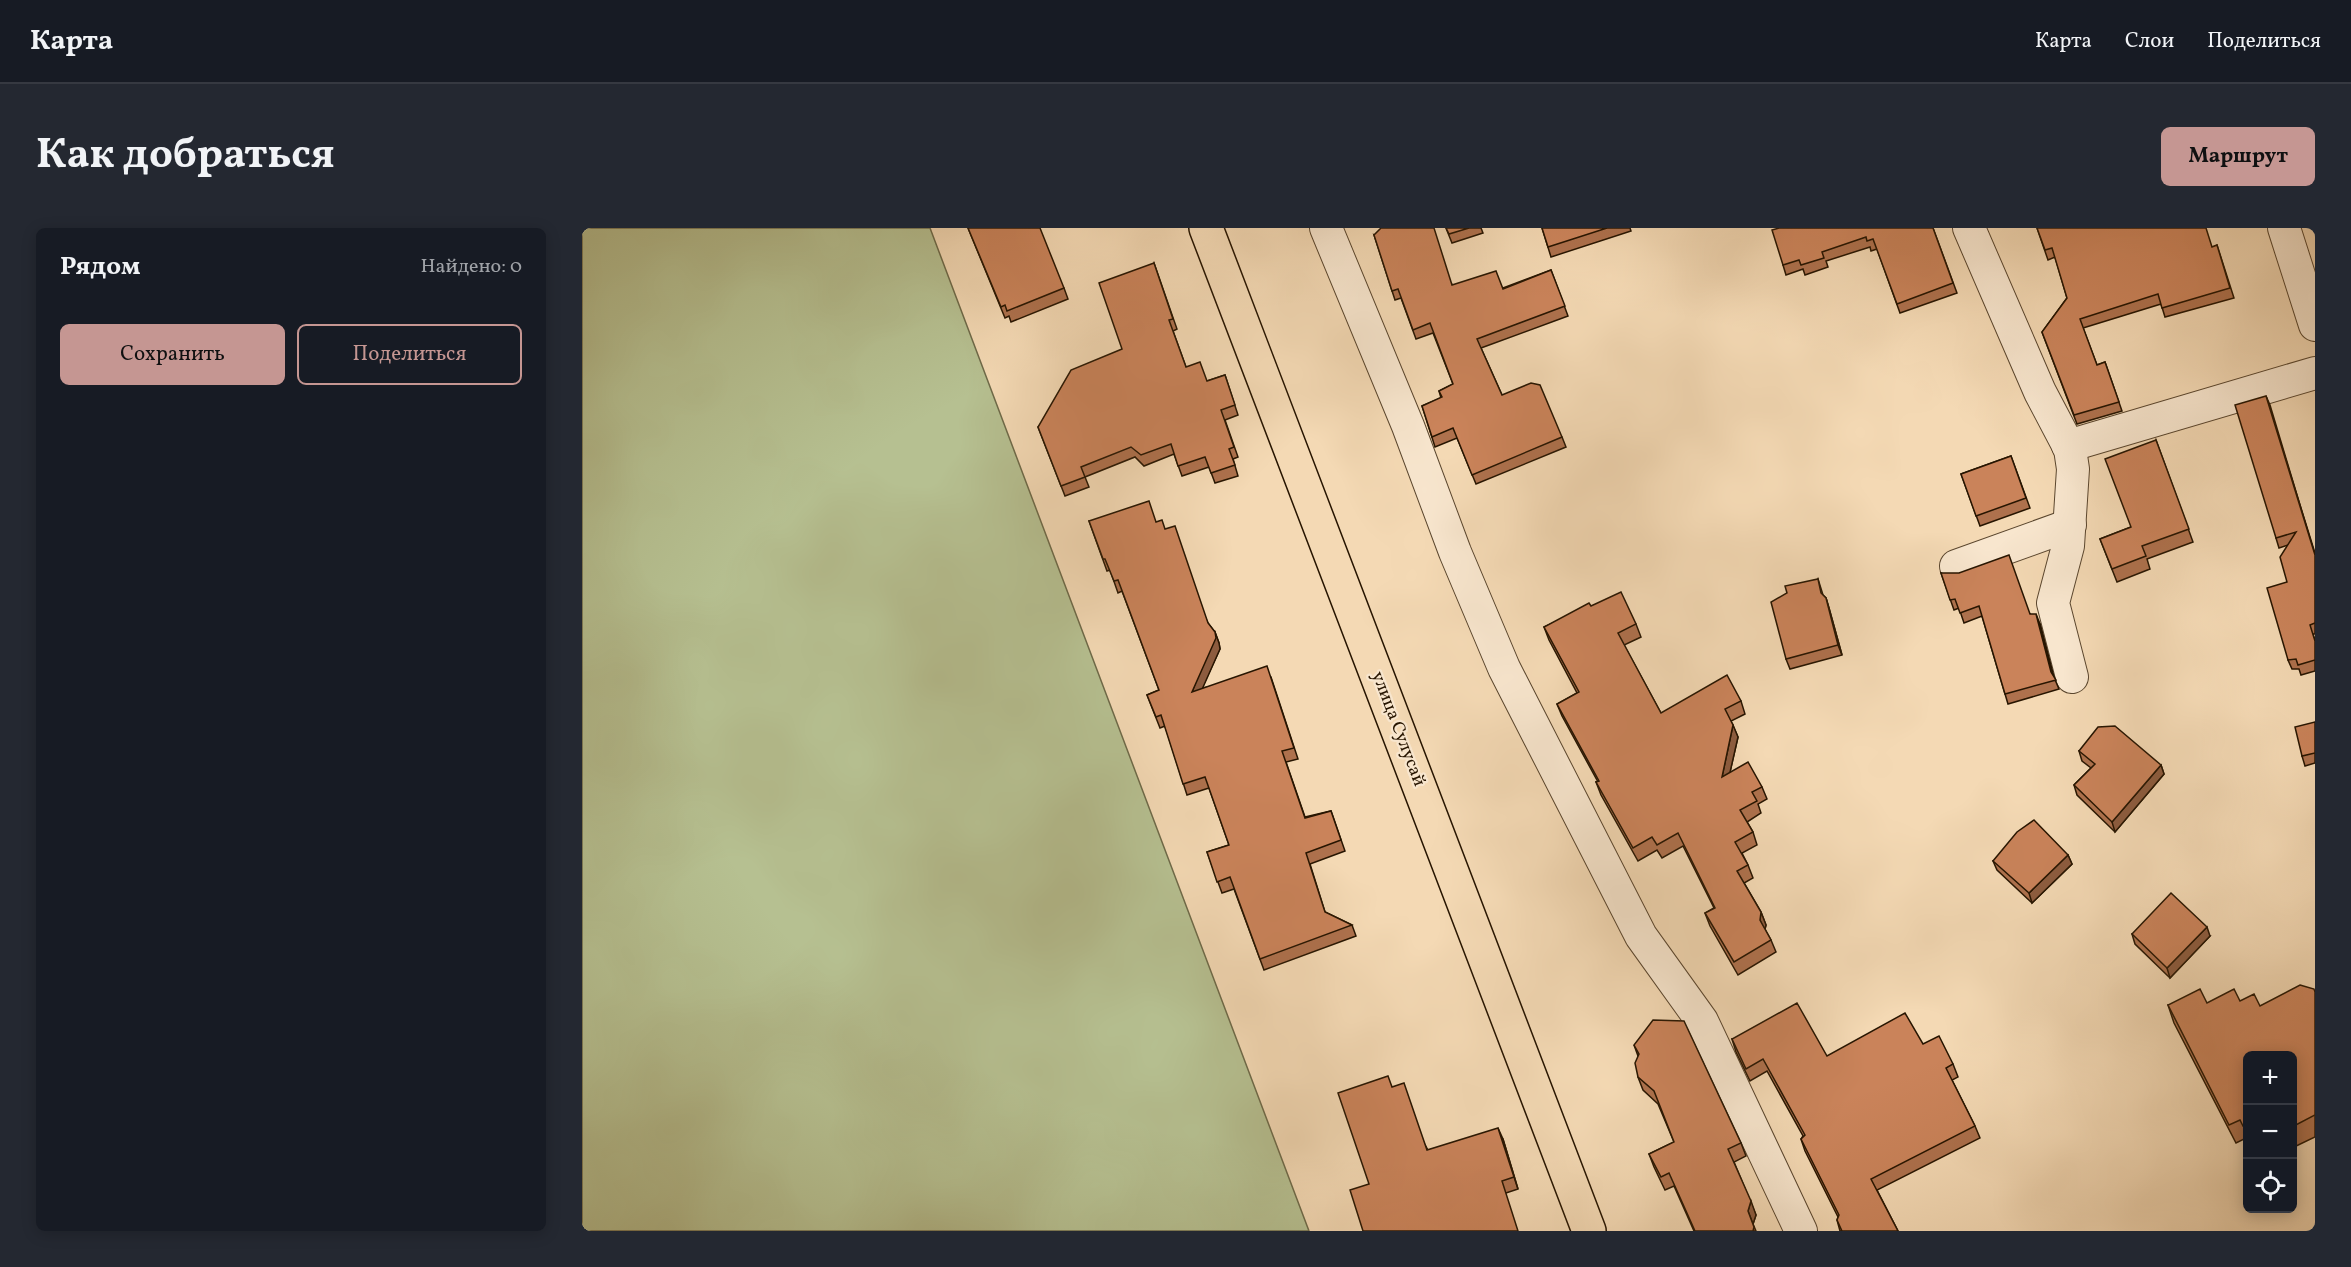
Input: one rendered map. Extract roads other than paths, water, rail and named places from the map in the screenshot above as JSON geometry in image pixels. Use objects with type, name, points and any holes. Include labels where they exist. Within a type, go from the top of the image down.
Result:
[{"type":"main road","name":"улица Сулусай","points":[[1206,228],[1589,1231]]},
{"type":"street","points":[[1326,228],[1408,426],[1455,552],[1504,668],[1641,936],[1702,1021],[1801,1231]]},
{"type":"street","points":[[1969,228],[2040,392],[2068,446],[2073,469],[2068,546],[2053,603],[2072,677]]},
{"type":"street","points":[[2284,228],[2315,325]]},
{"type":"street","points":[[2068,446],[2315,373]]},
{"type":"street","points":[[1956,566],[2070,525]]}]
